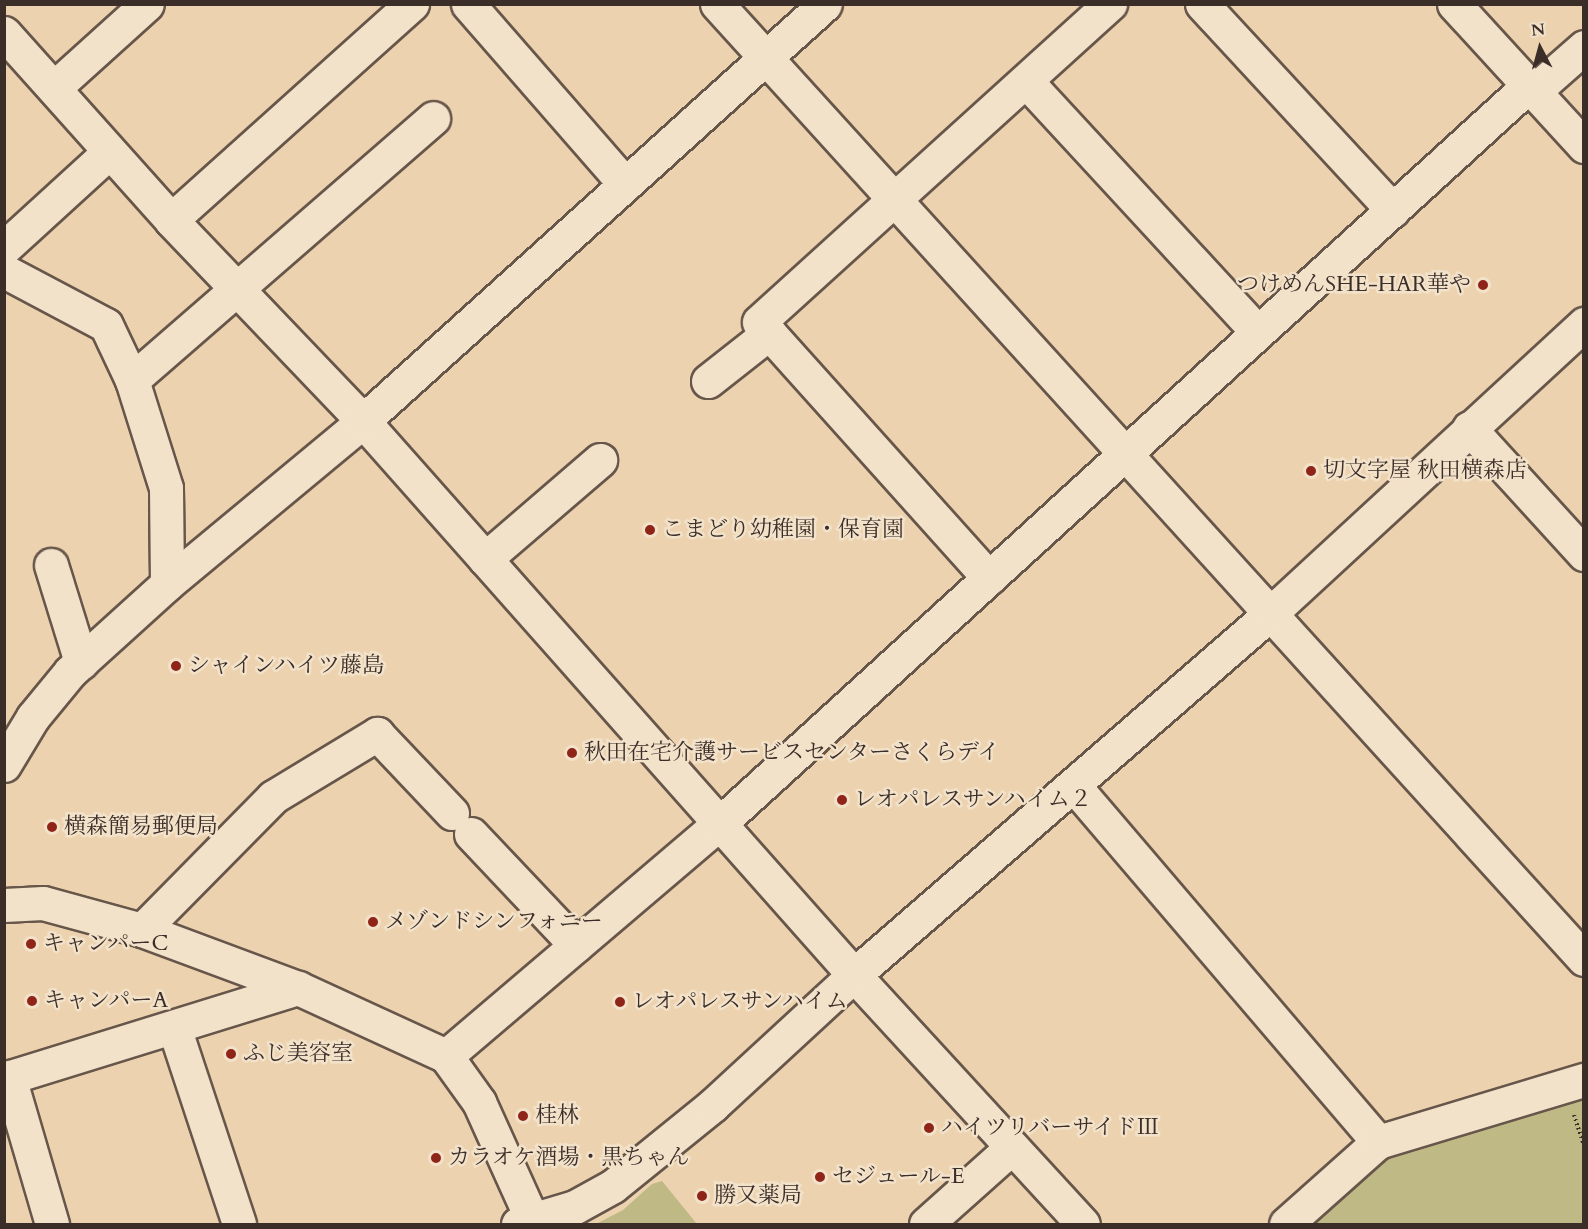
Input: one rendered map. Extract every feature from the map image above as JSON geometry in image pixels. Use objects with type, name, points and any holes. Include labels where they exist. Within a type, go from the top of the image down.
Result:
[{"type":"street","points":[[54,88],[147,4]]},
{"type":"street","points":[[171,220],[412,4]]},
{"type":"street","points":[[468,4],[625,184]]},
{"type":"street","points":[[717,4],[894,202],[1272,612],[1584,959]]},
{"type":"street","points":[[4,765],[33,717],[81,662],[167,584],[363,421],[825,4]]},
{"type":"street","points":[[989,578],[759,322],[1110,4]]},
{"type":"street","points":[[1202,4],[1392,210]]},
{"type":"street","points":[[1454,4],[1584,146]]},
{"type":"street","points":[[4,33],[171,220],[363,421],[854,975],[1083,1224]]},
{"type":"street","points":[[446,1056],[719,824],[1392,210],[1530,89],[1584,47]]},
{"type":"street","points":[[1026,81],[1258,332]]},
{"type":"street","points":[[132,380],[433,118]]},
{"type":"street","points":[[4,248],[109,152]]},
{"type":"street","points":[[4,271],[106,325],[132,380],[166,488],[167,584]]},
{"type":"street","points":[[4,905],[43,903],[142,930],[298,988],[446,1056],[478,1102],[528,1223],[575,1207],[613,1186],[713,1105],[854,975],[1075,787],[1272,612],[1584,324]]},
{"type":"street","points":[[708,381],[769,333]]},
{"type":"street","points":[[1469,428],[1584,554]]},
{"type":"street","points":[[485,559],[600,460]]},
{"type":"street","points":[[51,566],[81,662]]},
{"type":"street","points":[[142,930],[273,796],[377,734],[576,945]]},
{"type":"street","points":[[1075,787],[1378,1142]]},
{"type":"street","points":[[52,1224],[7,1078],[298,988]]},
{"type":"street","points":[[174,1027],[239,1224]]},
{"type":"street","points":[[1286,1224],[1378,1142],[1584,1080]]},
{"type":"street","points":[[926,1224],[1012,1147]]},
{"type":"path","points":[[1573,1113],[1584,1146]]},
{"type":"shaded area","points":[[1583,1092],[1583,1224],[1306,1224],[1406,1141]]},
{"type":"shaded area","points":[[662,1181],[697,1224],[596,1224],[623,1210],[652,1184]]},
{"type":"place","name":"つけめんSHE-HAR華や","points":[[1483,285]]},
{"type":"place","name":"切文字屋 秋田横森店","points":[[1311,471]]},
{"type":"place","name":"こまどり幼稚園・保育園","points":[[650,530]]},
{"type":"place","name":"シャインハイツ藤島","points":[[176,666]]},
{"type":"place","name":"秋田在宅介護サービスセンターさくらデイ","points":[[572,753]]},
{"type":"place","name":"レオパレスサンハイム２","points":[[842,800]]},
{"type":"place","name":"横森簡易郵便局","points":[[52,827]]},
{"type":"place","name":"メゾンドシンフォニー","points":[[373,922]]},
{"type":"place","name":"キャンパーC","points":[[31,944]]},
{"type":"place","name":"キャンパーA","points":[[32,1001]]},
{"type":"place","name":"レオパレスサンハイム","points":[[620,1002]]},
{"type":"place","name":"ふじ美容室","points":[[231,1054]]},
{"type":"place","name":"桂林","points":[[523,1116]]},
{"type":"place","name":"ハイツリバーサイドⅢ","points":[[929,1128]]},
{"type":"place","name":"カラオケ酒場・黒ちゃん","points":[[436,1158]]},
{"type":"place","name":"セジュール-E","points":[[820,1177]]},
{"type":"place","name":"勝又薬局","points":[[702,1196]]}]
